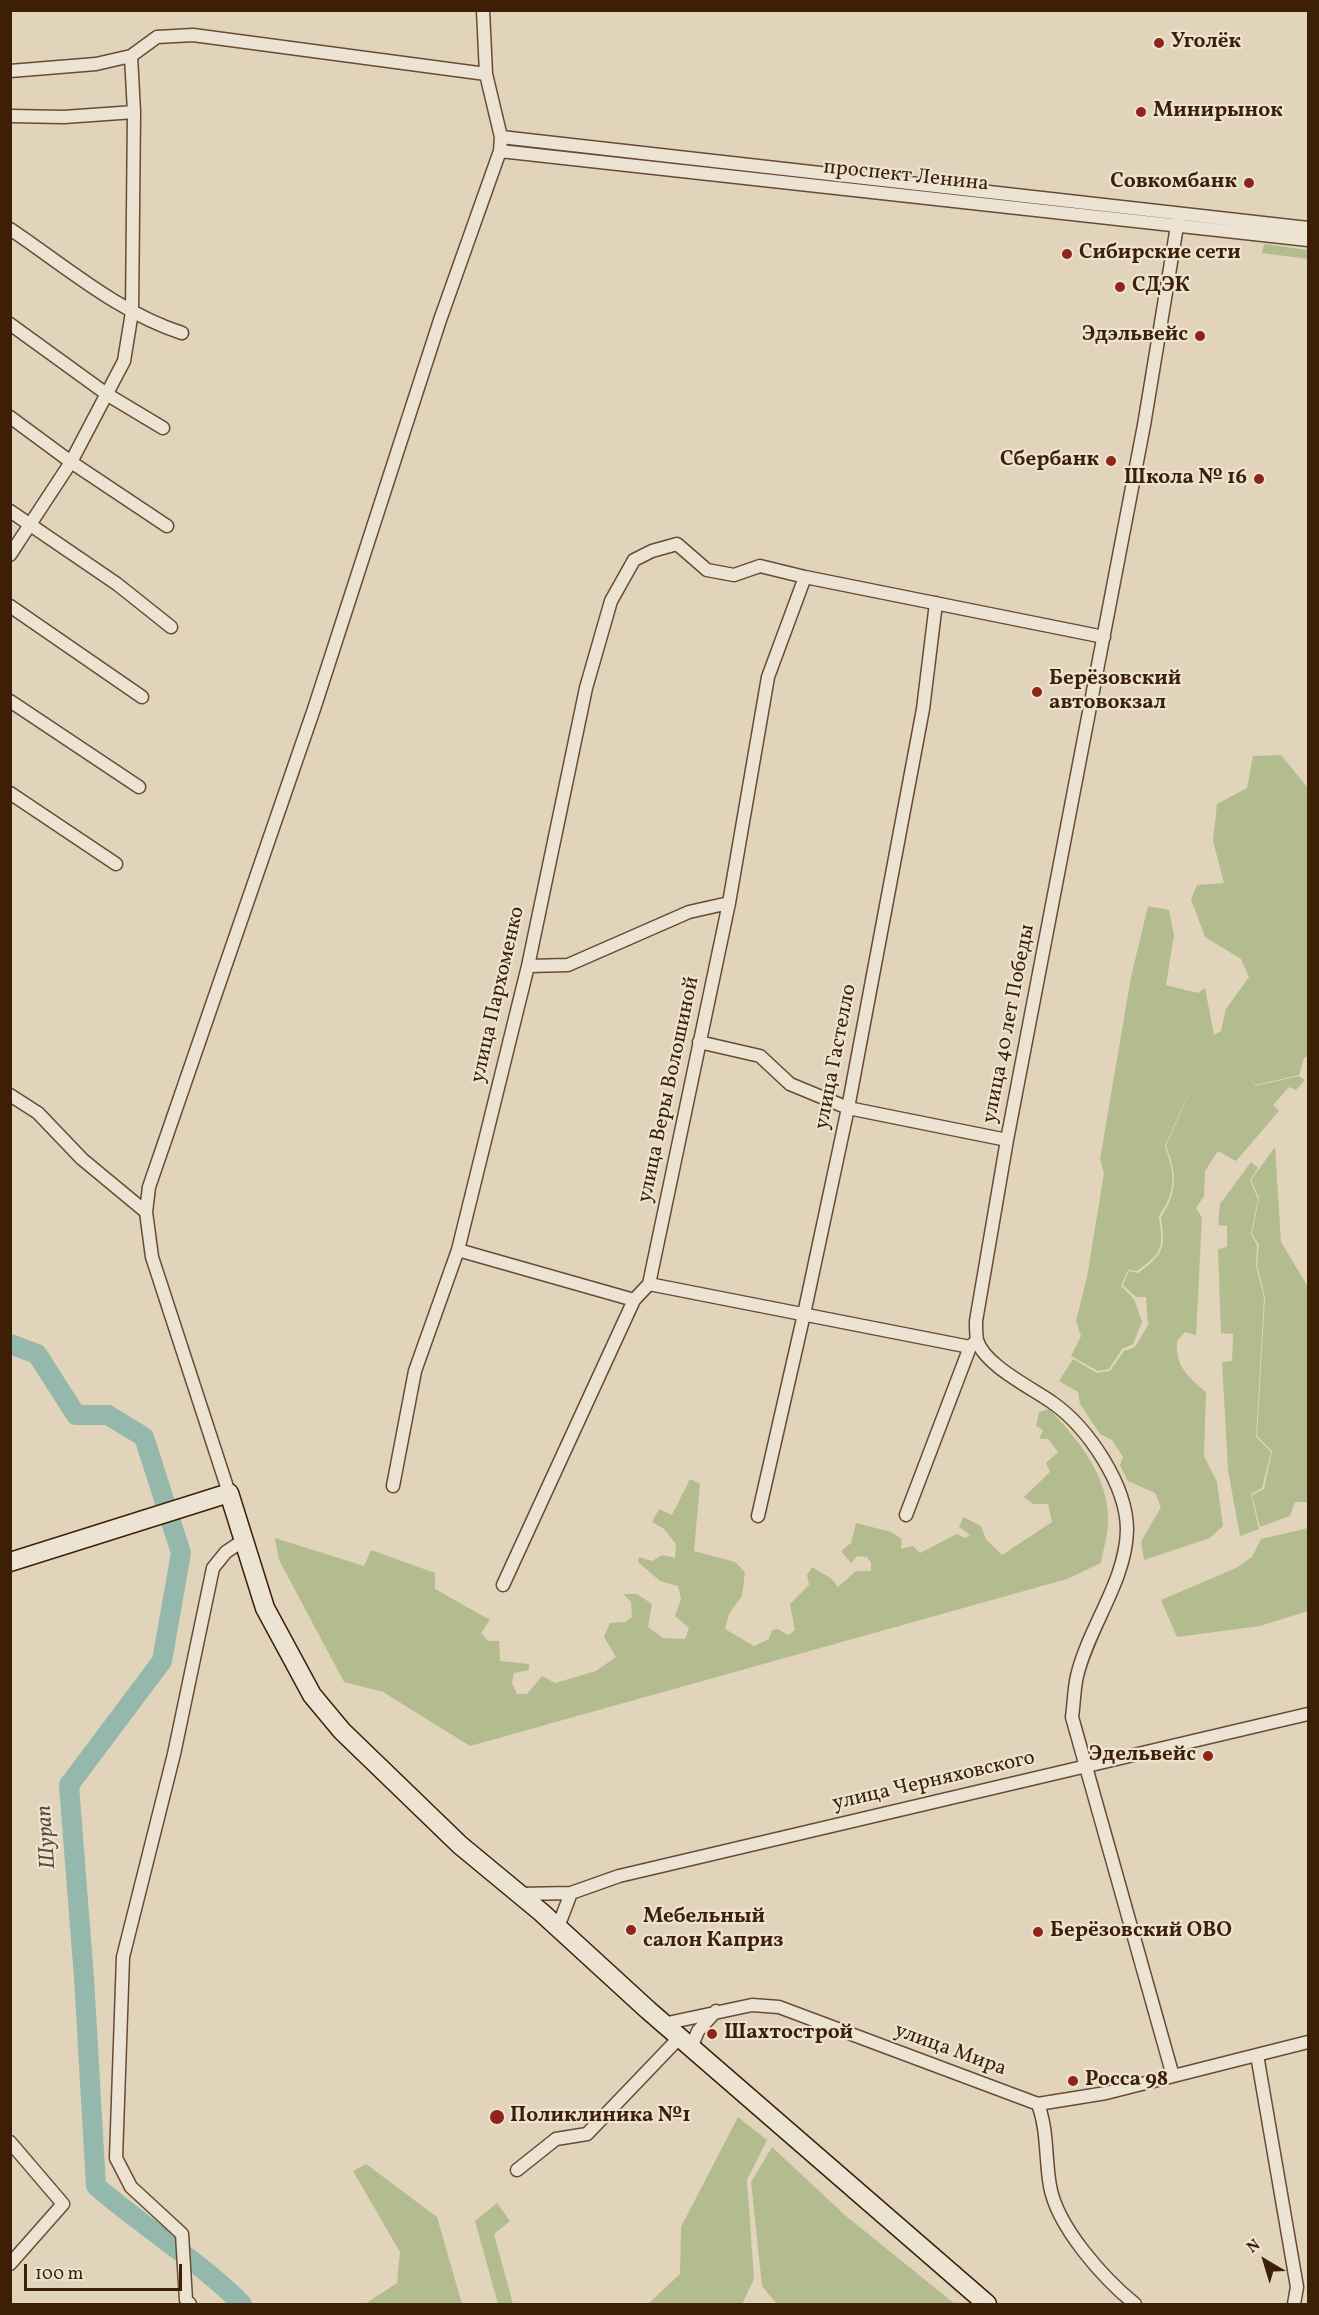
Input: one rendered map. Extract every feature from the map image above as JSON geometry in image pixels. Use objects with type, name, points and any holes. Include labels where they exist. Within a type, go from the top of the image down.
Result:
[{"type":"main road","points":[[10,1562],[229,1493],[265,1608],[312,1695],[342,1731],[416,1806],[558,1928],[663,2024],[987,2304]]},
{"type":"street","points":[[229,1493],[152,1257],[146,1212],[149,1187],[310,720],[440,320],[500,151],[501,137],[486,74],[483,10]]},
{"type":"street","points":[[10,71],[96,64],[131,56],[156,36],[193,35],[486,74]]},
{"type":"street","points":[[10,555],[71,462],[124,361],[132,312],[134,112],[131,56]]},
{"type":"street","points":[[10,116],[64,117],[134,112]]},
{"type":"street","name":"проспект Ленина","points":[[501,137],[1308,228]]},
{"type":"street","name":"проспект Ленина","points":[[500,151],[1308,240]]},
{"type":"street","name":"улица 40 лет Победы","points":[[906,1515],[973,1343],[1007,1140],[1144,425],[1179,214]]},
{"type":"street","points":[[10,229],[132,312],[159,326],[182,333]]},
{"type":"street","points":[[10,324],[108,395],[163,428]]},
{"type":"street","points":[[10,417],[71,462],[167,526]]},
{"type":"street","points":[[10,511],[117,584],[171,627]]},
{"type":"street","name":"улица Пархоменко","points":[[393,1486],[415,1371],[458,1250],[528,966],[586,688],[611,601],[634,560],[651,550],[677,544],[707,570],[734,574],[760,566],[805,578]]},
{"type":"street","points":[[805,578],[1104,638]]},
{"type":"street","name":"улица Веры Волошиной","points":[[649,1284],[729,903],[768,677],[805,578]]},
{"type":"street","name":"улица Гастелло","points":[[758,1516],[848,1108],[923,709],[936,603]]},
{"type":"street","points":[[10,606],[142,697]]},
{"type":"street","points":[[10,701],[139,787]]},
{"type":"street","points":[[10,793],[116,864]]},
{"type":"street","points":[[528,966],[568,965],[689,912],[729,903]]},
{"type":"street","points":[[699,1042],[760,1056],[790,1084],[848,1108],[1007,1140]]},
{"type":"street","points":[[10,1095],[38,1113],[82,1159],[146,1212]]},
{"type":"street","points":[[458,1250],[634,1300]]},
{"type":"street","points":[[503,1585],[634,1300],[649,1284],[973,1343],[997,1365],[1056,1404],[1085,1434],[1105,1460],[1120,1493],[1127,1528],[1124,1557],[1077,1675],[1072,1717],[1173,2076]]},
{"type":"street","points":[[190,2304],[186,2300],[182,2234],[131,2187],[116,2158],[123,1957],[174,1754],[213,1568],[226,1552],[244,1540]]},
{"type":"street","name":"улица Черняховского","points":[[519,1894],[571,1893],[619,1876],[1308,1714]]},
{"type":"street","points":[[558,1928],[571,1893]]},
{"type":"street","name":"улица Мира","points":[[663,2024],[752,2005],[779,2007],[1038,2104],[1106,2093],[1308,2042]]},
{"type":"street","points":[[517,2170],[556,2139],[587,2134],[698,2031],[716,2011]]},
{"type":"street","points":[[1257,2055],[1297,2288],[1294,2304]]},
{"type":"street","points":[[1038,2104],[1044,2121],[1050,2188],[1068,2229],[1091,2261],[1135,2304]]},
{"type":"street","points":[[10,2142],[63,2204],[10,2264]]},
{"type":"green space","points":[[1264,244],[1308,250],[1308,259],[1262,253]]},
{"type":"green space","points":[[1281,755],[1308,788],[1308,1056],[1304,1058],[1299,1075],[1255,1085],[1250,1077],[1255,1086],[1299,1076],[1305,1080],[1296,1090],[1289,1087],[1273,1105],[1279,1111],[1236,1161],[1218,1151],[1205,1171],[1204,1196],[1196,1208],[1202,1218],[1196,1335],[1185,1332],[1177,1341],[1177,1350],[1184,1370],[1206,1392],[1204,1456],[1217,1482],[1223,1526],[1210,1538],[1144,1560],[1141,1542],[1161,1507],[1155,1493],[1128,1481],[1120,1465],[1123,1457],[1112,1440],[1100,1434],[1080,1404],[1078,1392],[1059,1381],[1073,1359],[1097,1373],[1110,1371],[1124,1351],[1135,1347],[1148,1325],[1146,1297],[1136,1297],[1123,1285],[1129,1271],[1138,1273],[1154,1260],[1163,1244],[1161,1217],[1167,1208],[1174,1182],[1172,1165],[1166,1146],[1197,1074],[1165,1146],[1171,1166],[1172,1182],[1169,1198],[1159,1216],[1160,1248],[1152,1259],[1137,1271],[1128,1270],[1121,1286],[1134,1299],[1142,1322],[1133,1344],[1122,1349],[1109,1369],[1098,1371],[1071,1356],[1081,1336],[1076,1321],[1087,1277],[1104,1173],[1100,1159],[1131,977],[1148,906],[1169,910],[1174,935],[1166,985],[1198,993],[1205,988],[1214,1035],[1221,1031],[1226,1009],[1249,977],[1241,959],[1205,937],[1191,899],[1197,885],[1224,883],[1213,841],[1217,804],[1247,788],[1253,756]]},
{"type":"green space","points":[[1275,1147],[1281,1242],[1308,1287],[1308,1502],[1295,1502],[1290,1516],[1260,1527],[1252,1495],[1264,1489],[1272,1451],[1257,1436],[1265,1298],[1257,1264],[1259,1245],[1252,1234],[1259,1198],[1251,1180]]},
{"type":"green space","points":[[1251,1162],[1258,1168],[1250,1180],[1258,1199],[1251,1234],[1257,1245],[1256,1265],[1264,1298],[1256,1437],[1271,1452],[1262,1488],[1251,1494],[1259,1529],[1240,1536],[1228,1470],[1222,1362],[1232,1361],[1233,1334],[1221,1333],[1218,1249],[1227,1247],[1227,1226],[1218,1225],[1220,1204]]},
{"type":"green space","points":[[1049,1409],[1081,1446],[1104,1490],[1108,1522],[1101,1563],[1067,1579],[470,1746],[383,1692],[344,1682],[279,1560],[275,1538],[364,1566],[371,1550],[435,1573],[435,1589],[490,1620],[481,1633],[488,1641],[499,1641],[500,1661],[529,1664],[529,1670],[514,1673],[512,1683],[517,1694],[527,1694],[542,1676],[555,1683],[596,1671],[616,1657],[604,1637],[610,1623],[625,1622],[632,1617],[631,1602],[623,1594],[637,1594],[652,1604],[648,1627],[663,1638],[685,1639],[689,1628],[675,1616],[681,1599],[678,1586],[660,1581],[638,1562],[639,1557],[652,1561],[662,1555],[675,1558],[676,1544],[664,1529],[652,1522],[659,1509],[672,1515],[690,1479],[700,1484],[694,1551],[735,1562],[745,1572],[742,1596],[729,1614],[725,1629],[754,1646],[769,1639],[772,1630],[778,1629],[788,1635],[795,1630],[790,1604],[809,1585],[807,1575],[812,1567],[832,1579],[838,1587],[856,1571],[871,1571],[871,1563],[867,1557],[857,1556],[851,1563],[841,1551],[851,1543],[856,1523],[891,1532],[902,1539],[901,1549],[913,1546],[920,1553],[957,1534],[965,1538],[970,1535],[959,1527],[963,1517],[981,1526],[986,1539],[1002,1555],[1052,1522],[1048,1504],[1033,1504],[1024,1497],[1050,1472],[1046,1463],[1058,1452],[1048,1439],[1039,1439],[1043,1430],[1036,1426],[1039,1412]]},
{"type":"green space","points":[[1308,1528],[1308,1611],[1260,1626],[1177,1637],[1161,1600],[1236,1568],[1252,1557],[1261,1539]]},
{"type":"green space","points":[[738,2117],[767,2140],[747,2180],[754,2279],[742,2304],[648,2304],[680,2274],[681,2227]]},
{"type":"green space","points":[[772,2147],[846,2216],[955,2304],[777,2304],[762,2286],[751,2182]]},
{"type":"green space","points":[[366,2164],[437,2217],[462,2304],[365,2304],[397,2283],[400,2252],[353,2171]]},
{"type":"green space","points":[[497,2203],[510,2221],[494,2234],[513,2304],[498,2304],[475,2221]]},
{"type":"waterway","name":"Шурап","points":[[10,1344],[37,1354],[76,1415],[108,1415],[144,1437],[181,1553],[162,1661],[69,1785],[84,1978],[96,2186],[189,2258],[242,2304]]},
{"type":"place","name":"Уголёк","points":[[1159,43]]},
{"type":"place","name":"Минирынок","points":[[1141,112]]},
{"type":"place","name":"Совкомбанк","points":[[1249,183]]},
{"type":"place","name":"Сибирские сети","points":[[1067,254]]},
{"type":"place","name":"СДЭК","points":[[1120,287]]},
{"type":"place","name":"Эдэльвейс","points":[[1200,336]]},
{"type":"place","name":"Сбербанк","points":[[1111,461]]},
{"type":"place","name":"Школа № 16","points":[[1259,479]]},
{"type":"place","name":"Берёзовский автовокзал","points":[[1037,692]]},
{"type":"place","name":"Эдельвейс","points":[[1208,1756]]},
{"type":"place","name":"Мебельный салон Каприз","points":[[631,1930]]},
{"type":"place","name":"Берёзовский ОВО","points":[[1038,1932]]},
{"type":"place","name":"Шахтострой","points":[[712,2034]]},
{"type":"place","name":"Росса 98","points":[[1073,2081]]},
{"type":"place","name":"Поликлиника №1","points":[[497,2117]]}]
